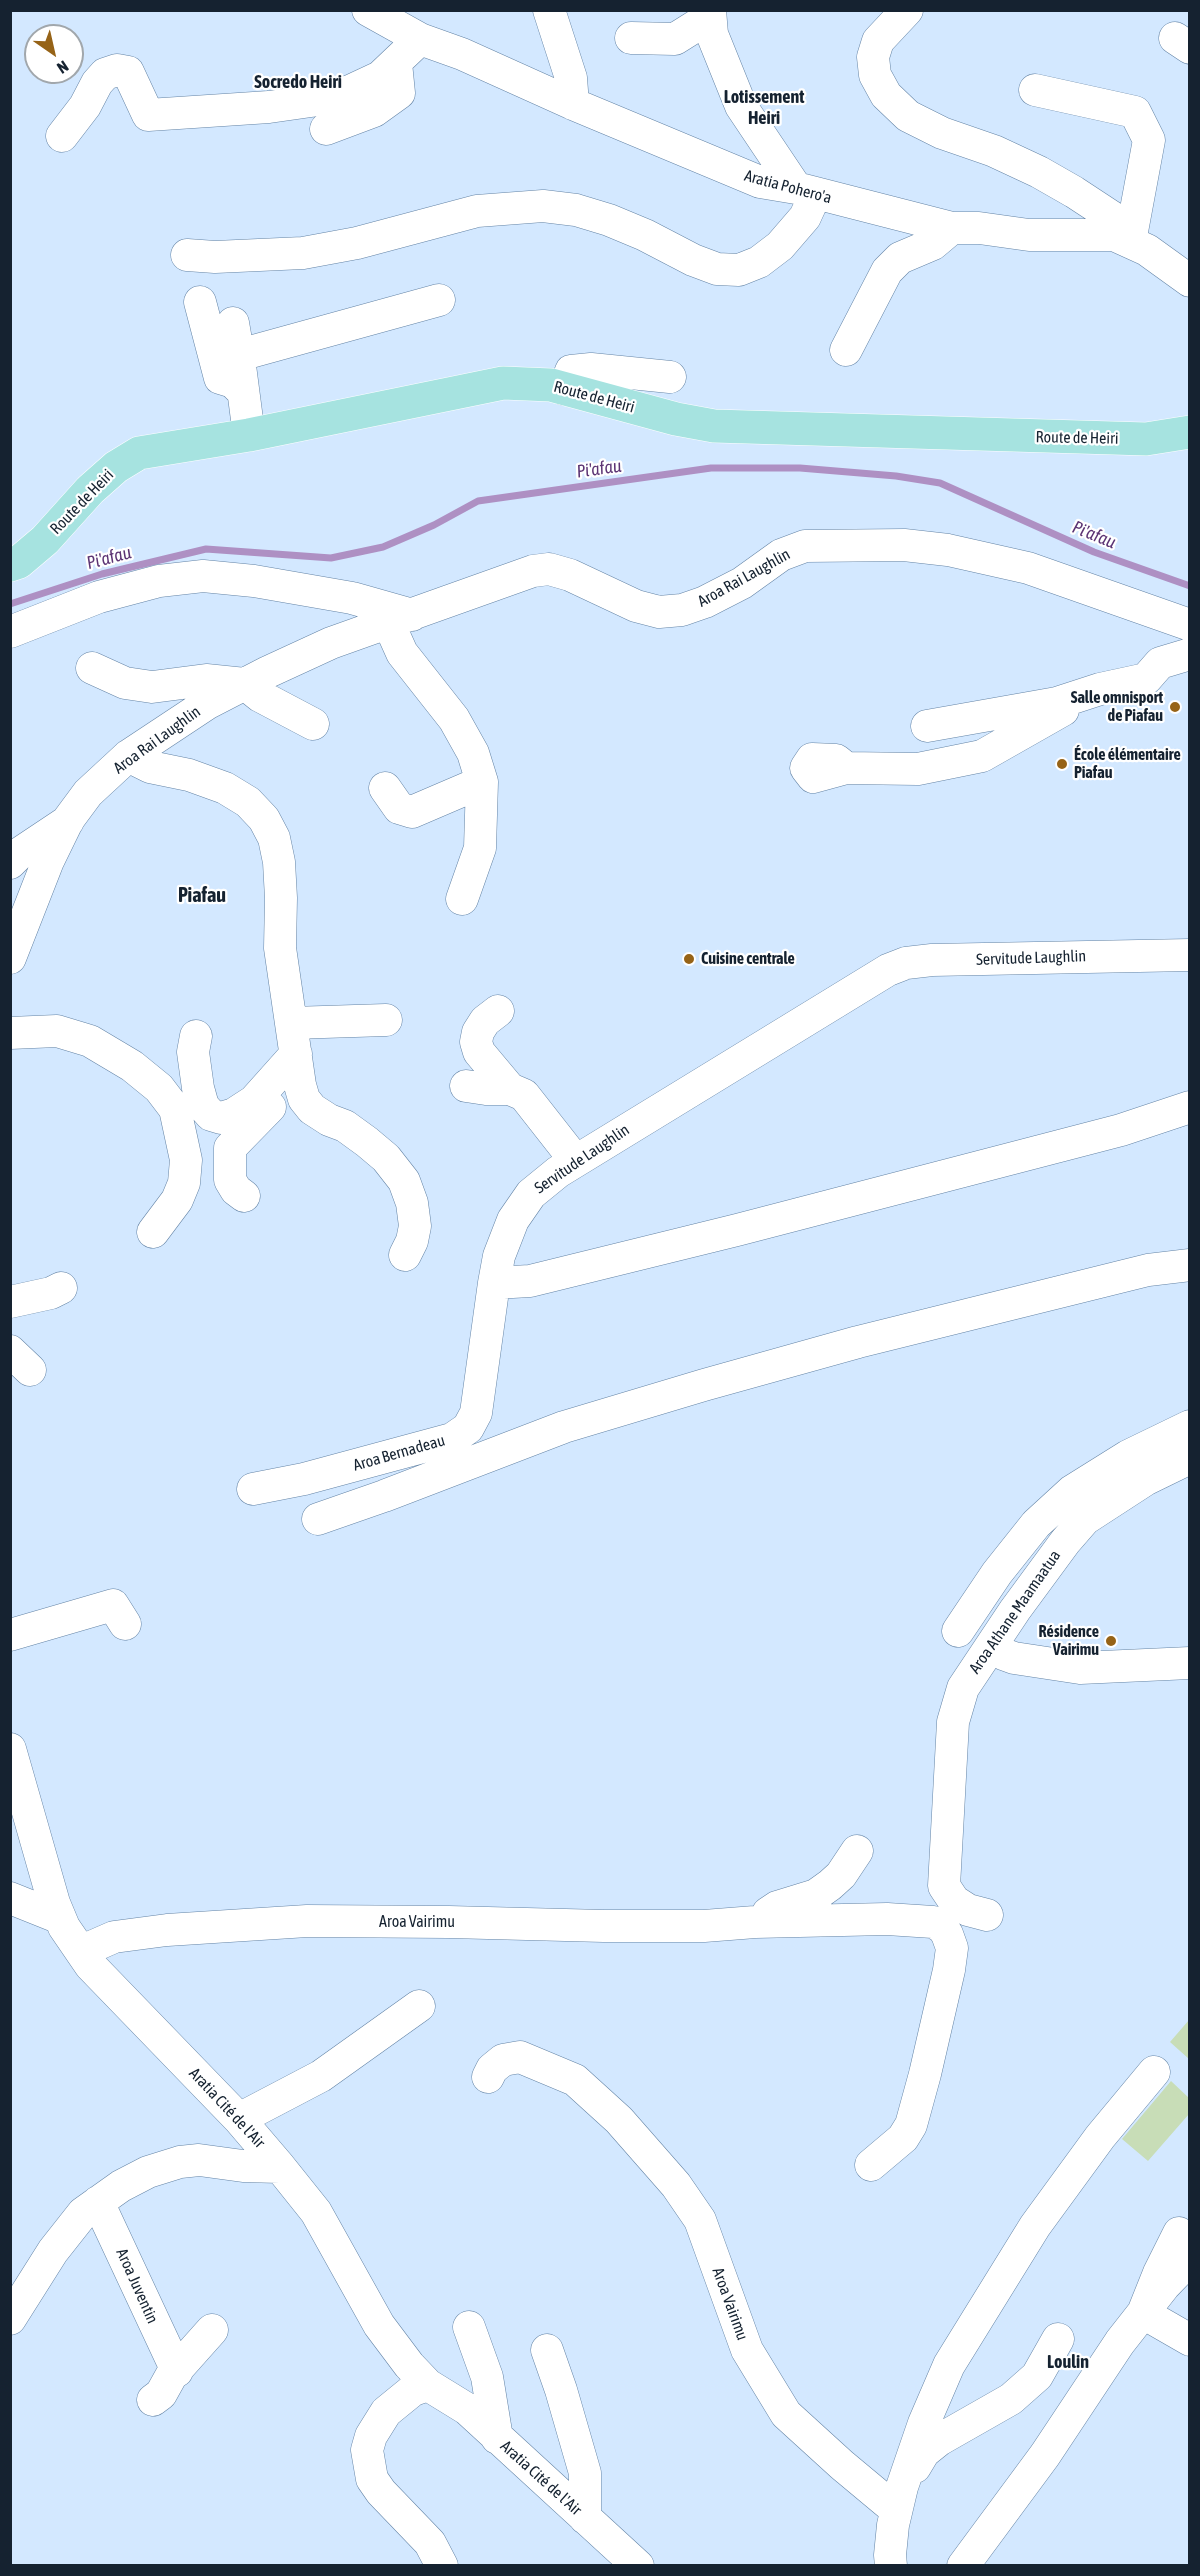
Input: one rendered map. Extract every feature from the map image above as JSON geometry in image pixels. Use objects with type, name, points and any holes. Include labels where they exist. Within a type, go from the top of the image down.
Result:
[{"type":"main road","name":"Route de Heiri","points":[[10,565],[19,562],[45,540],[90,490],[116,467],[139,453],[249,435],[503,383],[551,385],[676,419],[714,426],[1146,440],[1190,432]]},
{"type":"street","name":"Aratia Pohero'a","points":[[368,10],[420,39],[462,54],[573,104],[760,182],[806,190],[952,228],[979,228],[1029,235],[1122,239],[1147,250],[1190,281]]},
{"type":"street","points":[[549,10],[571,78],[573,104]]},
{"type":"street","points":[[907,10],[878,41],[873,57],[875,75],[886,95],[908,116],[942,133],[994,151],[1039,171],[1074,192],[1112,217],[1122,239]]},
{"type":"street","points":[[187,255],[215,257],[303,253],[357,243],[477,211],[543,206],[576,210],[609,220],[717,269],[739,270],[759,262],[780,246],[805,216],[806,190],[741,106],[720,59],[712,34],[710,14],[675,39],[631,38]]},
{"type":"street","points":[[62,136],[85,106],[97,83],[105,74],[117,70],[128,72],[148,115],[268,107],[311,101],[350,91],[380,77],[420,39]]},
{"type":"street","points":[[326,129],[374,111],[399,93],[396,63]]},
{"type":"street","points":[[1035,90],[1135,112],[1149,140],[1122,239]]},
{"type":"street","points":[[846,350],[887,271],[900,258],[933,244],[952,228]]},
{"type":"street","points":[[239,358],[243,354],[439,300]]},
{"type":"street","points":[[200,302],[220,378],[233,382],[243,392]]},
{"type":"street","points":[[233,323],[249,435]]},
{"type":"street","points":[[564,389],[571,371],[591,369],[670,377]]},
{"type":"street","name":"Aroa Rai Laughlin","points":[[10,863],[72,814],[128,756],[208,703],[331,643],[511,579],[549,569],[636,606],[659,612],[682,610],[705,602],[742,583],[782,555],[805,546],[903,545],[948,550],[1028,568],[1190,625]]},
{"type":"street","points":[[10,632],[99,597],[159,580],[203,576],[254,581],[352,598],[401,619],[402,653],[454,718],[473,753],[482,782],[480,848],[462,899]]},
{"type":"street","points":[[927,726],[1057,703],[1100,689],[1146,679],[1160,663],[1190,654]]},
{"type":"street","name":"Aroa Rai Laughlin","points":[[92,668],[125,683],[152,687],[206,680],[245,684],[260,696],[313,724]]},
{"type":"street","points":[[846,768],[918,769],[982,756],[1100,689]]},
{"type":"street","points":[[128,756],[150,767],[189,775],[225,789],[248,802],[264,819],[274,838],[279,862],[280,948],[304,1099],[320,1114],[345,1126],[367,1142],[386,1158],[404,1180],[412,1203],[415,1226],[412,1241],[405,1256]]},
{"type":"street","points":[[386,788],[399,808],[412,812],[482,782]]},
{"type":"street","name":"Aroa Rai Laughlin","points":[[10,833],[53,813],[72,814]]},
{"type":"street","name":"Aroa Rai Laughlin","points":[[10,958],[48,861],[72,814]]},
{"type":"street","name":"Servitude Laughlin","points":[[494,1283],[499,1256],[513,1220],[531,1194],[575,1160],[888,970],[906,963],[933,960],[1190,955]]},
{"type":"street","points":[[498,1011],[485,1022],[478,1032],[476,1042],[486,1063],[510,1089]]},
{"type":"street","points":[[292,1023],[386,1020]]},
{"type":"street","points":[[10,1033],[57,1031],[90,1041],[132,1066],[150,1080],[175,1109],[186,1160],[184,1183],[177,1200],[153,1232]]},
{"type":"street","points":[[196,1036],[193,1052],[203,1106],[211,1115],[221,1118],[234,1114],[254,1101],[296,1054]]},
{"type":"street","points":[[466,1086],[510,1089],[524,1095],[575,1160]]},
{"type":"street","points":[[244,1196],[236,1190],[230,1180],[230,1148],[256,1119],[278,1100],[304,1099]]},
{"type":"street","points":[[494,1283],[530,1281],[727,1233],[1121,1130],[1190,1107]]},
{"type":"street","points":[[318,1519],[349,1510],[564,1427],[704,1385],[858,1342],[1148,1270],[1190,1264]]},
{"type":"street","name":"Aroa Bernadeau","points":[[253,1489],[304,1479],[452,1439],[468,1428],[476,1413],[494,1283]]},
{"type":"street","points":[[10,1302],[51,1293],[62,1288]]},
{"type":"street","points":[[958,1631],[997,1573],[1036,1524],[1072,1491],[1128,1456],[1161,1438],[1190,1426]]},
{"type":"street","name":"Aroa Athane Maamaatua","points":[[987,1915],[968,1910],[954,1901],[944,1886],[953,1722],[963,1688],[1041,1573],[1085,1519],[1146,1480],[1190,1458]]},
{"type":"street","points":[[10,1635],[114,1605],[125,1624]]},
{"type":"street","points":[[993,1644],[1003,1654],[1014,1658],[1080,1668],[1190,1663]]},
{"type":"street","name":"Aratia Cité de l'Air","points":[[10,1749],[42,1868],[60,1918],[103,1981],[239,2119],[280,2167],[315,2212],[388,2339],[428,2385],[467,2409],[638,2565]]},
{"type":"street","name":"Aroa Vairimu","points":[[755,1922],[777,1907],[816,1895],[841,1875],[857,1851]]},
{"type":"street","points":[[10,1898],[60,1918]]},
{"type":"street","name":"Aroa Vairimu","points":[[82,1951],[114,1937],[168,1929],[307,1921],[604,1926],[704,1926],[755,1922],[918,1919],[933,1922],[942,1927],[952,1948],[949,1970],[913,2119],[903,2138],[871,2165]]},
{"type":"street","points":[[239,2119],[321,2076],[419,2006]]},
{"type":"street","name":"Aroa Vairimu","points":[[488,2077],[492,2069],[503,2060],[520,2057],[575,2080],[619,2120],[676,2185],[700,2220],[747,2350],[786,2414],[842,2465],[899,2499]]},
{"type":"street","points":[[891,2565],[890,2555],[899,2499],[924,2423],[955,2355],[1035,2226],[1093,2146],[1154,2072]]},
{"type":"street","points":[[10,2319],[53,2251],[83,2213],[148,2172],[180,2162],[199,2160],[243,2166],[280,2167]]},
{"type":"street","name":"Aroa Juventin","points":[[98,2202],[177,2371]]},
{"type":"street","points":[[963,2565],[1045,2456],[1120,2342],[1164,2286],[1184,2246]]},
{"type":"street","points":[[1143,2313],[1190,2340]]},
{"type":"street","name":"Aratia Cité de l'Air","points":[[469,2327],[487,2377],[497,2438]]},
{"type":"street","points":[[153,2400],[161,2394],[177,2371],[212,2330]]},
{"type":"street","points":[[899,2499],[924,2452],[939,2439],[1011,2399],[1037,2376],[1058,2339]]},
{"type":"street","name":"Aratia Cité de l'Air","points":[[547,2350],[585,2473],[585,2518]]},
{"type":"street","points":[[428,2385],[413,2390],[386,2412],[369,2439],[367,2456],[372,2480],[430,2543],[442,2565]]},
{"type":"green space","points":[[1189,2020],[1189,2059],[1170,2042]]},
{"type":"green space","points":[[1171,2081],[1189,2098],[1189,2114],[1148,2161],[1122,2139]]},
{"type":"waterway","name":"Pi'afau","points":[[10,604],[102,574],[206,549],[331,558],[383,547],[434,525],[478,501],[711,468],[800,468],[896,476],[940,483],[1094,552],[1190,586]]},
{"type":"place","name":"Salle omnisport de Piafau","points":[[1175,707]]},
{"type":"place","name":"École élémentaire Piafau","points":[[1062,764]]},
{"type":"place","name":"Cuisine centrale","points":[[689,959]]},
{"type":"place","name":"Résidence Vairimu","points":[[1111,1641]]},
{"type":"district","name":"Socredo Heiri","points":[[298,82]]},
{"type":"district","name":"Lotissement Heiri","points":[[764,107]]},
{"type":"district","name":"Piafau","points":[[202,896]]},
{"type":"district","name":"Loulin","points":[[1068,2362]]}]
